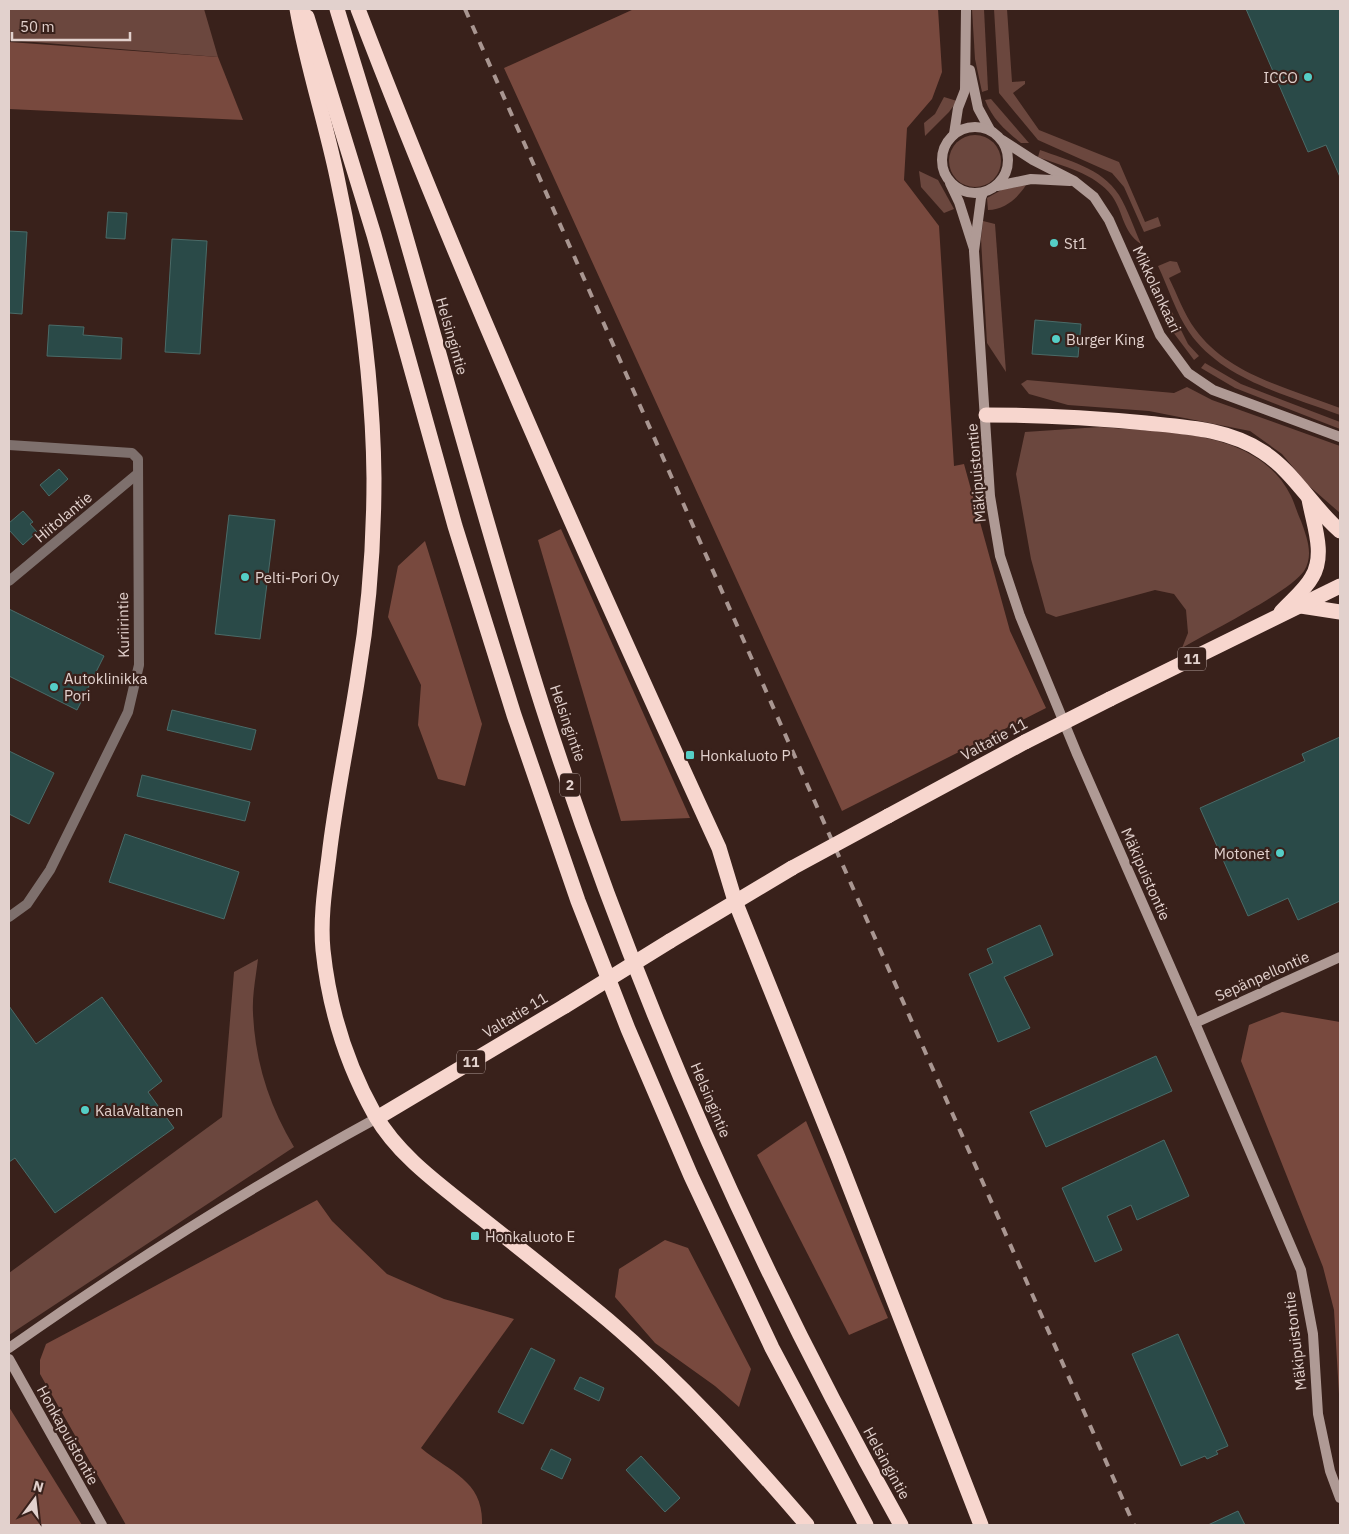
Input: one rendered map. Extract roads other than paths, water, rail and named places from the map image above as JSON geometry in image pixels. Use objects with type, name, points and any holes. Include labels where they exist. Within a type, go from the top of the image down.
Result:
[{"type":"highway","points":[[297,9],[306,57],[320,107],[342,206],[368,367],[371,415],[374,476],[369,587],[359,675],[334,815],[323,898],[323,948],[332,1003],[350,1061],[377,1118],[406,1154],[442,1186],[584,1300],[658,1365],[711,1417],[807,1525]]},
{"type":"highway","name":"2","points":[[304,9],[374,235],[454,526],[514,715],[578,901],[628,1028],[691,1176],[772,1348],[866,1525]]},
{"type":"highway","name":"Helsingintie","points":[[336,9],[402,223],[485,518],[526,651],[604,883],[652,1006],[722,1170],[798,1332],[862,1456],[901,1525]]},
{"type":"highway","points":[[358,9],[429,188],[555,483],[719,848],[735,901],[982,1525]]},
{"type":"highway","points":[[986,415],[1077,416],[1199,429],[1232,436],[1250,444],[1275,461],[1340,530]]},
{"type":"highway","points":[[1275,619],[1313,576],[1317,564],[1318,543],[1309,499]]},
{"type":"highway","name":"11","points":[[1275,619],[1340,586]]},
{"type":"highway","points":[[1301,606],[1340,612]]},
{"type":"highway","name":"Valtatie 11","points":[[377,1118],[792,868],[1025,742],[1275,619]]},
{"type":"street","points":[[954,134],[958,108],[965,90],[966,9]]},
{"type":"street","points":[[967,49],[978,108],[990,130],[1002,140],[1009,156],[1007,172],[997,186]]},
{"type":"street","points":[[990,130],[978,127],[963,129],[954,134],[945,145],[942,156],[945,174],[948,180],[960,190],[971,194],[983,193],[997,186],[1030,179],[1074,181]]},
{"type":"street","name":"Mikkolankaari","points":[[1002,140],[1034,160],[1074,181],[1094,197],[1109,220],[1160,335],[1188,373],[1213,390],[1340,437]]},
{"type":"street","name":"Mäkipuistontie","points":[[948,180],[959,202],[974,251]]},
{"type":"street","name":"Mäkipuistontie","points":[[983,193],[974,251],[990,496],[1000,556],[1020,616],[1081,763],[1301,1270],[1313,1334],[1318,1414],[1330,1471],[1340,1498]]},
{"type":"street","name":"Kuriirintie","points":[[9,445],[132,453],[138,459],[136,475],[139,665],[128,712],[50,870],[27,904],[9,916]]},
{"type":"street","name":"Hiitolantie","points":[[9,581],[136,475]]},
{"type":"street","name":"Sepänpellontie","points":[[1195,1022],[1340,957]]},
{"type":"street","points":[[9,1348],[76,1301],[212,1215],[377,1118]]},
{"type":"street","name":"Honkapuistontie","points":[[9,1359],[102,1525]]},
{"type":"railway","points":[[465,9],[1134,1525]]},
{"type":"place","name":"ICCO","points":[[1308,77]]},
{"type":"place","name":"St1","points":[[1054,243]]},
{"type":"place","name":"Burger King","points":[[1056,339]]},
{"type":"place","name":"Pelti-Pori Oy","points":[[245,577]]},
{"type":"place","name":"Autoklinikka Pori","points":[[54,687]]},
{"type":"place","name":"Honkaluoto P","points":[[690,755]]},
{"type":"place","name":"Motonet","points":[[1280,853]]},
{"type":"place","name":"KalaValtanen","points":[[85,1110]]},
{"type":"place","name":"Honkaluoto E","points":[[475,1236]]}]
